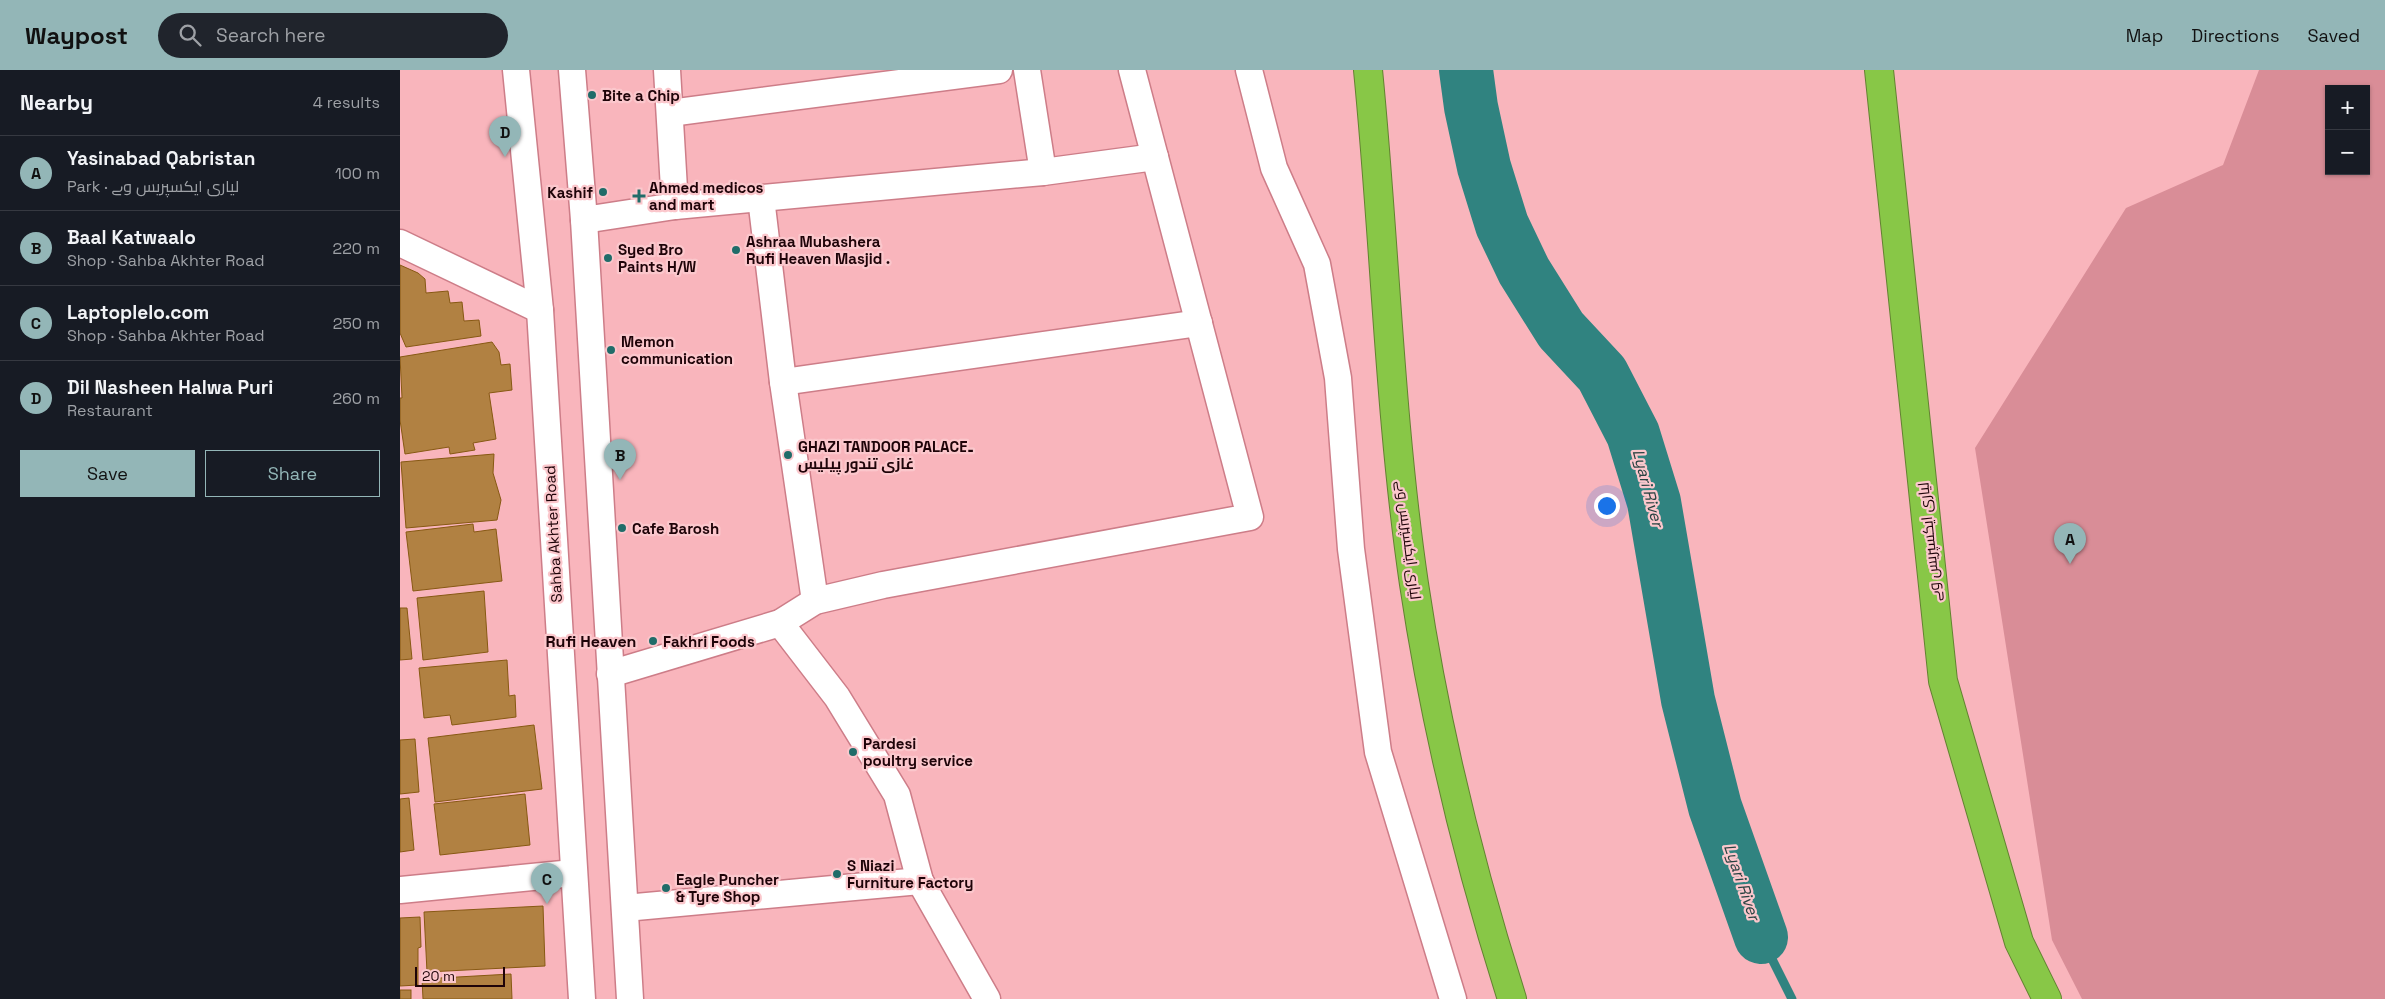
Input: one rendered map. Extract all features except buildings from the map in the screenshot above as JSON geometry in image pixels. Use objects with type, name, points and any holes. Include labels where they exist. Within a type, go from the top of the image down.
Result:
[{"type":"highway","name":"لیاری ایکسپریس وے","points":[[1368,70],[1394,401],[1414,584],[1448,766],[1488,923],[1512,999]]},
{"type":"highway","name":"لیاری ایکسپریس وے","points":[[1879,70],[1943,682],[2019,942],[2046,999]]},
{"type":"street","name":"Sahba Akhter Road","points":[[516,70],[540,310],[582,999]]},
{"type":"street","points":[[572,70],[584,220],[630,999]]},
{"type":"street","points":[[667,70],[675,206]]},
{"type":"street","points":[[670,113],[998,70]]},
{"type":"street","points":[[1027,70],[1043,172]]},
{"type":"street","points":[[610,674],[780,623],[815,601],[884,585],[1250,517],[1132,70]]},
{"type":"street","points":[[1249,70],[1274,168],[1317,264],[1338,378],[1351,549],[1378,752],[1452,999]]},
{"type":"street","points":[[584,220],[675,206],[1043,172],[1156,157]]},
{"type":"street","points":[[761,198],[783,382],[815,601]]},
{"type":"street","points":[[400,243],[540,310]]},
{"type":"street","points":[[783,382],[1199,323]]},
{"type":"street","points":[[780,623],[837,697],[897,795],[920,881],[987,999]]},
{"type":"street","points":[[400,890],[573,873]]},
{"type":"street","points":[[625,908],[920,881]]},
{"type":"shaded area","points":[[2259,70],[2385,70],[2385,999],[2082,999],[2052,940],[1975,448],[2126,208],[2223,165]]},
{"type":"waterway","name":"Lyari River","points":[[1466,70],[1471,107],[1484,167],[1502,225],[1524,271],[1561,330],[1602,374],[1633,434],[1654,502],[1688,700],[1715,807],[1761,937]]},
{"type":"waterway","points":[[1761,937],[1792,999]]},
{"type":"place","name":"Bite a Chip","points":[[592,95]]},
{"type":"place","name":"Dil Nasheen Halwa Puri","points":[[505,157]]},
{"type":"place","name":"Kashif","points":[[603,192]]},
{"type":"place","name":"Ahmed medicos and mart","points":[[639,196]]},
{"type":"place","name":"Ashraa Mubashera Rufi Heaven Masjid .","points":[[736,250]]},
{"type":"place","name":"Syed Bro Paints H/W","points":[[608,258]]},
{"type":"place","name":"Memon communication","points":[[611,350]]},
{"type":"place","name":"GHAZI TANDOOR PALACE۔ غازی تندور پیلیس","points":[[788,455]]},
{"type":"place","name":"Baal Katwaalo","points":[[620,480]]},
{"type":"place","name":"Cafe Barosh","points":[[622,528]]},
{"type":"place","name":"Yasinabad Qabristan","points":[[2070,564]]},
{"type":"place","name":"Fakhri Foods","points":[[653,641]]},
{"type":"place","name":"Pardesi poultry service","points":[[853,752]]},
{"type":"place","name":"S Niazi Furniture Factory","points":[[837,874]]},
{"type":"place","name":"Eagle Puncher & Tyre Shop","points":[[666,888]]},
{"type":"place","name":"Laptoplelo.com","points":[[547,904]]},
{"type":"district","name":"Rufi Heaven","points":[[591,641]]}]
